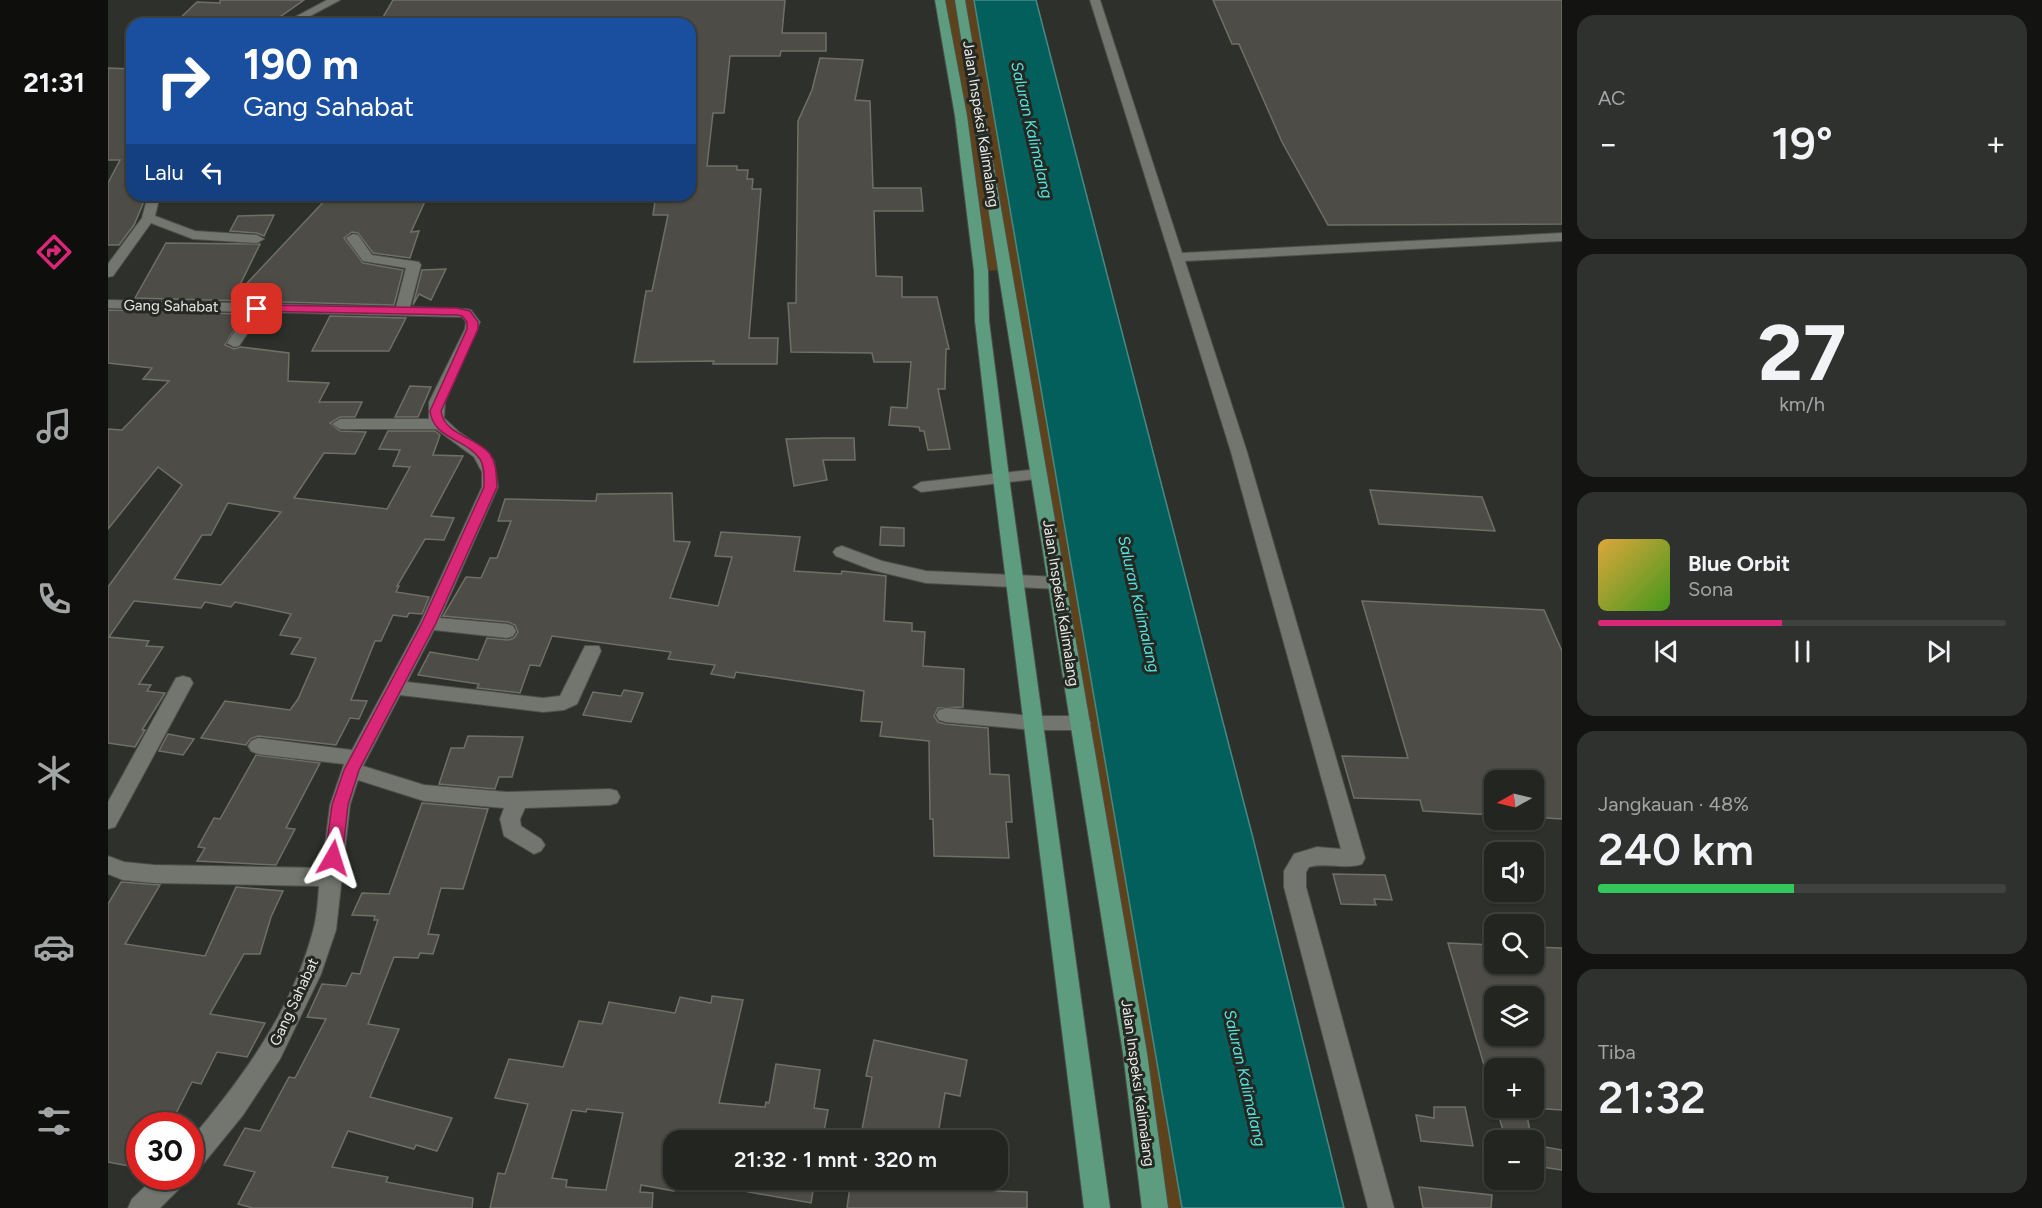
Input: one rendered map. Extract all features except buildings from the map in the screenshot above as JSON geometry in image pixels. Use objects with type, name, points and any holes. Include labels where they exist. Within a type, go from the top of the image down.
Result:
[{"type":"main road","name":"Jalan Inspeksi Kalimalang","points":[[940,0],[965,149],[1001,477],[1097,1208]]},
{"type":"main road","name":"Jalan Inspeksi Kalimalang","points":[[960,0],[1133,1041],[1155,1208]]},
{"type":"main road","points":[[945,36],[967,36]]},
{"type":"street","points":[[299,18],[335,0]]},
{"type":"street","points":[[1095,0],[1242,463],[1354,858],[1317,856],[1302,860],[1295,871],[1295,887],[1382,1208]]},
{"type":"street","points":[[108,273],[148,218],[152,201]]},
{"type":"street","points":[[148,218],[193,235],[257,238]]},
{"type":"street","points":[[1178,258],[1562,237]]},
{"type":"street","points":[[353,238],[368,258],[414,265],[402,311]]},
{"type":"street","name":"Gang Sahabat","points":[[108,304],[466,313],[473,322],[472,329],[437,402],[435,411],[440,424],[484,455],[491,479],[490,487],[429,623],[355,764],[340,805],[325,930],[310,975],[272,1051],[234,1107],[204,1143]]},
{"type":"street","points":[[234,343],[257,309]]},
{"type":"street","points":[[340,424],[440,424]]},
{"type":"street","points":[[921,488],[1039,474]]},
{"type":"street","points":[[842,552],[902,573],[1058,583]]},
{"type":"street","points":[[429,623],[507,631]]},
{"type":"street","points":[[394,687],[543,705],[564,703],[570,699],[592,651]]},
{"type":"street","points":[[108,821],[183,683]]},
{"type":"street","points":[[946,715],[1033,723],[1081,723]]},
{"type":"street","points":[[258,746],[355,764],[424,793],[518,800],[610,797]]},
{"type":"street","points":[[518,800],[510,819],[511,830],[534,845]]},
{"type":"street","points":[[108,865],[123,871],[153,874],[332,877]]},
{"type":"street","points":[[141,1208],[160,1190]]},
{"type":"shaded area","points":[[940,0],[974,0],[1182,1208],[1155,1208],[1005,270],[981,271]]},
{"type":"water","name":"Saluran Kalimalang","points":[[974,0],[1036,0],[1253,838],[1344,1208],[1182,1208]]},
{"type":"route","points":[[257,309],[457,311],[466,313],[473,322],[472,329],[437,402],[435,411],[436,418],[445,429],[484,455],[490,469],[490,487],[429,623],[351,770],[340,805],[333,858]]}]
